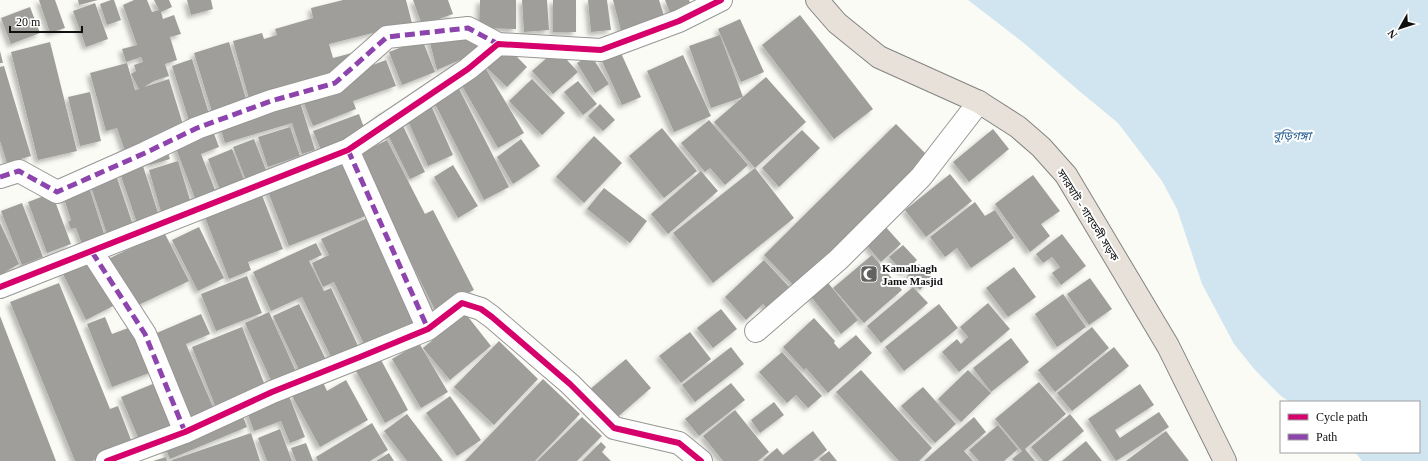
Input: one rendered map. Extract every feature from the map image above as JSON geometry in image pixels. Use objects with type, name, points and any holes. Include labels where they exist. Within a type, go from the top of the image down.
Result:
[{"type":"highway","name":"সদরঘাট - গাবতলী সড়ক","points":[[817,0],[837,23],[879,57],[979,102],[1018,127],[1041,147],[1066,176],[1168,346],[1225,461]]},
{"type":"street","points":[[0,177],[19,171],[57,192],[197,128],[271,101],[335,83],[387,37],[468,28],[498,44],[600,50],[679,21],[721,0]]},
{"type":"street","points":[[0,287],[348,150],[468,69],[498,44]]},
{"type":"street","points":[[756,331],[838,260],[921,177],[979,102]]},
{"type":"street","points":[[348,150],[428,329]]},
{"type":"street","points":[[92,252],[145,334],[185,432]]},
{"type":"street","points":[[107,461],[185,432],[272,392],[428,329],[462,303],[481,309],[570,384],[614,428],[679,443],[701,461]]},
{"type":"water","name":"বুড়িগঙ্গা","points":[[968,0],[1428,0],[1428,461],[1362,461],[1356,453],[1420,453],[1420,401],[1288,401],[1281,396],[1255,370],[1234,344],[1202,284],[1177,209],[1162,181],[1118,123],[1025,44]]},
{"type":"building","points":[[39,0],[55,0],[65,28],[50,33]]},
{"type":"building","points":[[78,0],[98,0],[79,5]]},
{"type":"building","points":[[114,0],[121,20],[107,25],[100,4]]},
{"type":"building","points":[[134,0],[147,0],[152,12],[159,10],[154,0],[169,0],[172,7],[161,12],[163,19],[174,15],[181,34],[170,37],[177,60],[165,64],[169,76],[154,81],[144,87],[169,79],[185,131],[125,151],[117,128],[106,131],[90,73],[127,63],[135,90],[139,89],[131,74],[136,71],[134,65],[143,62],[141,57],[126,62],[122,49],[137,45],[123,5]]},
{"type":"building","points":[[187,0],[211,0],[213,9],[191,15]]},
{"type":"building","points":[[343,0],[406,0],[412,23],[329,44],[333,58],[382,45],[385,55],[336,68],[338,74],[249,99],[233,41],[262,33],[264,39],[277,35],[275,29],[313,18],[311,8]]},
{"type":"building","points":[[413,0],[448,0],[453,14],[422,25]]},
{"type":"building","points":[[480,0],[516,0],[516,29],[479,28]]},
{"type":"building","points":[[522,0],[547,0],[549,30],[524,32]]},
{"type":"building","points":[[553,0],[576,0],[576,32],[553,32]]},
{"type":"building","points":[[588,0],[607,0],[611,30],[591,32]]},
{"type":"building","points":[[613,0],[659,0],[665,19],[621,31]]},
{"type":"building","points":[[665,0],[689,0],[692,7],[671,15]]},
{"type":"building","points":[[95,3],[108,39],[86,47],[73,11]]},
{"type":"building","points":[[30,7],[40,33],[11,44],[1,18]]},
{"type":"building","points":[[800,15],[873,109],[834,139],[762,45]]},
{"type":"building","points":[[740,19],[764,72],[741,82],[718,29]]},
{"type":"building","points":[[473,32],[485,49],[437,70],[429,39]]},
{"type":"building","points":[[720,35],[743,97],[711,108],[689,46]]},
{"type":"building","points":[[422,39],[435,72],[402,85],[389,52]]},
{"type":"building","points":[[50,42],[77,151],[38,160],[11,52]]},
{"type":"building","points":[[229,42],[247,102],[212,112],[194,53]]},
{"type":"building","points":[[506,46],[527,67],[507,87],[486,67]]},
{"type":"building","points":[[557,49],[578,72],[553,94],[532,71]]},
{"type":"building","points":[[0,51],[3,63],[0,63]]},
{"type":"building","points":[[620,51],[641,97],[622,105],[601,59]]},
{"type":"building","points":[[591,55],[609,84],[595,93],[577,63]]},
{"type":"building","points":[[683,55],[711,116],[674,132],[647,71]]},
{"type":"building","points":[[192,59],[210,117],[190,124],[172,66]]},
{"type":"building","points":[[386,60],[396,86],[353,101],[356,109],[313,126],[301,96],[341,77]]},
{"type":"building","points":[[483,64],[524,133],[498,148],[458,79]]},
{"type":"building","points":[[4,66],[31,156],[7,163],[0,141],[0,67]]},
{"type":"building","points":[[766,77],[806,122],[755,168],[714,122]]},
{"type":"building","points":[[454,79],[509,187],[484,200],[429,92]]},
{"type":"building","points":[[532,79],[565,113],[542,135],[509,101]]},
{"type":"building","points":[[578,81],[597,104],[583,115],[564,92]]},
{"type":"building","points":[[90,92],[101,141],[80,146],[68,97]]},
{"type":"building","points":[[425,92],[453,155],[428,166],[400,103]]},
{"type":"building","points":[[299,99],[315,150],[302,154],[292,123],[225,143],[219,123]]},
{"type":"building","points":[[600,104],[615,120],[603,131],[588,116]]},
{"type":"building","points":[[394,107],[425,172],[410,179],[378,115]]},
{"type":"building","points":[[359,114],[366,133],[321,150],[313,131]]},
{"type":"building","points":[[709,120],[748,165],[725,185],[710,168],[705,172],[681,143]]},
{"type":"building","points":[[896,124],[929,157],[797,289],[764,255]]},
{"type":"building","points":[[290,127],[300,156],[268,167],[258,137]]},
{"type":"building","points":[[662,128],[697,171],[664,198],[629,156]]},
{"type":"building","points":[[993,129],[1009,149],[969,182],[953,162]]},
{"type":"building","points":[[802,130],[820,148],[779,187],[762,168]]},
{"type":"building","points":[[213,131],[219,147],[201,154],[215,190],[195,198],[175,146]]},
{"type":"building","points":[[594,136],[622,163],[584,203],[556,177]]},
{"type":"building","points":[[254,139],[266,170],[245,178],[233,147]]},
{"type":"building","points":[[521,139],[540,166],[513,184],[497,157]]},
{"type":"building","points":[[387,140],[425,214],[433,210],[474,290],[435,310],[357,155]]},
{"type":"building","points":[[166,147],[170,159],[150,165],[146,154]]},
{"type":"building","points":[[232,149],[244,180],[220,190],[208,159]]},
{"type":"building","points":[[346,158],[368,215],[289,246],[267,189]]},
{"type":"building","points":[[178,161],[191,203],[161,212],[149,170]]},
{"type":"building","points":[[453,165],[478,206],[458,218],[434,177]]},
{"type":"building","points":[[143,166],[159,216],[137,223],[120,173]]},
{"type":"building","points":[[755,168],[794,218],[713,283],[673,233]]},
{"type":"building","points":[[701,171],[718,191],[668,234],[651,214]]},
{"type":"building","points":[[950,174],[972,201],[926,237],[905,210]]},
{"type":"building","points":[[116,175],[133,225],[107,234],[90,184]]},
{"type":"building","points":[[1033,175],[1060,211],[1041,224],[1050,236],[1030,252],[995,204]]},
{"type":"building","points":[[89,187],[105,237],[82,244],[76,228],[71,229],[68,222],[71,220],[63,195]]},
{"type":"building","points":[[604,188],[647,221],[630,243],[587,209]]},
{"type":"building","points":[[260,190],[283,249],[248,262],[251,270],[229,279],[203,212]]},
{"type":"building","points":[[52,193],[71,244],[47,253],[28,202]]},
{"type":"building","points":[[975,202],[985,216],[995,210],[1014,238],[971,268],[957,248],[945,257],[930,237]]},
{"type":"building","points":[[22,203],[43,257],[22,265],[1,211]]},
{"type":"building","points":[[372,216],[422,321],[366,348],[334,282],[323,287],[312,263],[329,255],[321,239]]},
{"type":"building","points":[[0,223],[19,264],[0,275]]},
{"type":"building","points":[[884,225],[901,244],[881,262],[864,242]]},
{"type":"building","points":[[199,227],[224,278],[198,291],[172,240]]},
{"type":"building","points":[[164,232],[189,281],[130,309],[106,260]]},
{"type":"building","points":[[1062,234],[1086,266],[1061,285],[1052,273],[1060,267],[1052,257],[1043,263],[1036,254]]},
{"type":"building","points":[[316,243],[322,255],[309,261],[324,291],[331,288],[360,350],[334,363],[302,297],[271,311],[253,272]]},
{"type":"building","points":[[903,245],[917,260],[904,273],[889,257]]},
{"type":"building","points":[[872,255],[902,290],[864,323],[833,288]]},
{"type":"building","points":[[91,257],[115,305],[86,320],[62,272]]},
{"type":"building","points":[[764,260],[791,289],[768,310],[763,304],[746,320],[725,297]]},
{"type":"building","points":[[919,264],[932,277],[920,290],[907,276]]},
{"type":"building","points":[[1014,267],[1036,297],[1008,317],[986,288]]},
{"type":"building","points":[[247,276],[262,313],[216,331],[201,294]]},
{"type":"building","points":[[1090,278],[1112,309],[1089,325],[1067,294]]},
{"type":"building","points":[[825,279],[858,320],[841,334],[808,293]]},
{"type":"building","points":[[59,283],[110,409],[118,406],[133,445],[92,461],[75,461],[10,302]]},
{"type":"building","points":[[913,287],[928,303],[881,343],[867,326]]},
{"type":"building","points":[[1063,294],[1086,327],[1057,347],[1035,314]]},
{"type":"building","points":[[988,303],[1010,329],[959,372],[942,352],[957,339],[961,344],[968,337],[960,327]]},
{"type":"building","points":[[299,304],[328,364],[302,376],[273,316]]},
{"type":"building","points":[[939,304],[958,328],[904,371],[885,347]]},
{"type":"building","points":[[721,309],[737,329],[713,348],[697,328]]},
{"type":"building","points":[[269,312],[297,374],[273,385],[245,323]]},
{"type":"building","points":[[465,313],[491,346],[450,380],[423,348]]},
{"type":"building","points":[[201,314],[210,334],[186,344],[216,414],[190,425],[152,335]]},
{"type":"building","points":[[0,316],[56,461],[0,461]]},
{"type":"building","points":[[105,317],[112,334],[139,324],[157,370],[112,387],[87,324]]},
{"type":"building","points":[[814,318],[835,341],[834,343],[839,349],[856,335],[872,353],[828,393],[806,368],[804,370],[783,347]]},
{"type":"building","points":[[242,327],[266,388],[216,408],[192,347]]},
{"type":"building","points":[[1092,327],[1109,348],[1055,392],[1038,370]]},
{"type":"building","points":[[690,332],[711,359],[681,383],[659,356]]},
{"type":"building","points":[[1011,338],[1029,362],[991,392],[973,368]]},
{"type":"building","points":[[499,341],[538,379],[494,425],[454,387]]},
{"type":"building","points":[[419,343],[448,392],[421,408],[392,359]]},
{"type":"building","points":[[731,347],[744,364],[695,402],[682,385]]},
{"type":"building","points":[[1114,347],[1129,366],[1072,411],[1057,393]]},
{"type":"building","points":[[782,352],[822,396],[808,408],[796,395],[787,403],[759,372]]},
{"type":"building","points":[[380,358],[408,410],[385,423],[356,371]]},
{"type":"building","points":[[626,359],[651,388],[613,421],[588,391]]},
{"type":"building","points":[[861,370],[932,448],[919,461],[899,461],[836,392]]},
{"type":"building","points":[[968,370],[991,393],[961,422],[938,399]]},
{"type":"building","points":[[543,379],[580,414],[535,461],[465,461]]},
{"type":"building","points":[[322,380],[327,391],[346,380],[368,420],[320,447],[292,396]]},
{"type":"building","points":[[160,381],[178,426],[140,442],[121,397]]},
{"type":"building","points":[[1039,382],[1066,414],[1025,449],[1035,461],[1014,461],[1012,459],[1022,451],[995,419]]},
{"type":"building","points":[[731,383],[745,400],[699,436],[685,419]]},
{"type":"building","points":[[1140,384],[1154,405],[1115,430],[1120,438],[1159,412],[1169,427],[1116,461],[1088,419]]},
{"type":"building","points":[[923,387],[956,424],[935,443],[901,406]]},
{"type":"building","points":[[289,396],[305,437],[290,443],[281,421],[254,431],[247,412]]},
{"type":"building","points":[[450,396],[481,440],[457,456],[426,413]]},
{"type":"building","points":[[774,402],[784,415],[760,433],[751,420]]},
{"type":"building","points":[[735,410],[769,452],[758,461],[723,461],[703,436]]},
{"type":"building","points":[[242,414],[247,427],[170,459],[165,447]]},
{"type":"building","points":[[407,414],[443,461],[407,461],[384,431]]},
{"type":"building","points":[[1070,414],[1084,431],[1048,461],[1043,461],[1031,447]]},
{"type":"building","points":[[582,417],[602,436],[577,461],[537,461]]},
{"type":"building","points":[[974,417],[986,432],[964,451],[973,461],[924,461]]},
{"type":"building","points":[[372,423],[388,450],[370,461],[318,461],[316,457]]},
{"type":"building","points":[[998,425],[1018,449],[1004,461],[979,461],[969,450]]},
{"type":"building","points":[[280,429],[292,461],[267,461],[258,438]]},
{"type":"building","points":[[813,431],[827,450],[813,461],[763,460],[777,448],[783,455]]},
{"type":"building","points":[[1166,431],[1189,461],[1126,461]]},
{"type":"building","points":[[251,433],[260,461],[172,461],[172,460]]},
{"type":"building","points":[[1086,441],[1102,461],[1062,461]]},
{"type":"building","points":[[601,442],[606,447],[602,452],[611,461],[582,461]]},
{"type":"building","points":[[306,443],[313,461],[296,461],[291,448]]},
{"type":"building","points":[[829,451],[837,461],[821,461],[819,459]]},
{"type":"building","points":[[389,453],[394,461],[376,461]]},
{"type":"building","points":[[166,457],[167,461],[153,461]]},
{"type":"marked path","points":[[0,177],[19,171],[57,192],[197,128],[271,101],[335,83],[387,37],[468,28],[498,44]]},
{"type":"marked path","points":[[348,150],[428,329]]},
{"type":"marked path","points":[[92,252],[145,334],[185,432]]},
{"type":"cycle path","points":[[0,287],[348,150],[468,69],[498,44],[601,50],[679,21],[721,0]]},
{"type":"cycle path","points":[[107,461],[185,432],[272,392],[428,329],[462,303],[481,309],[492,317],[570,384],[614,428],[679,443],[701,461]]},
{"type":"place","name":"Kamalbagh Jame Masjid","points":[[869,274]]}]
